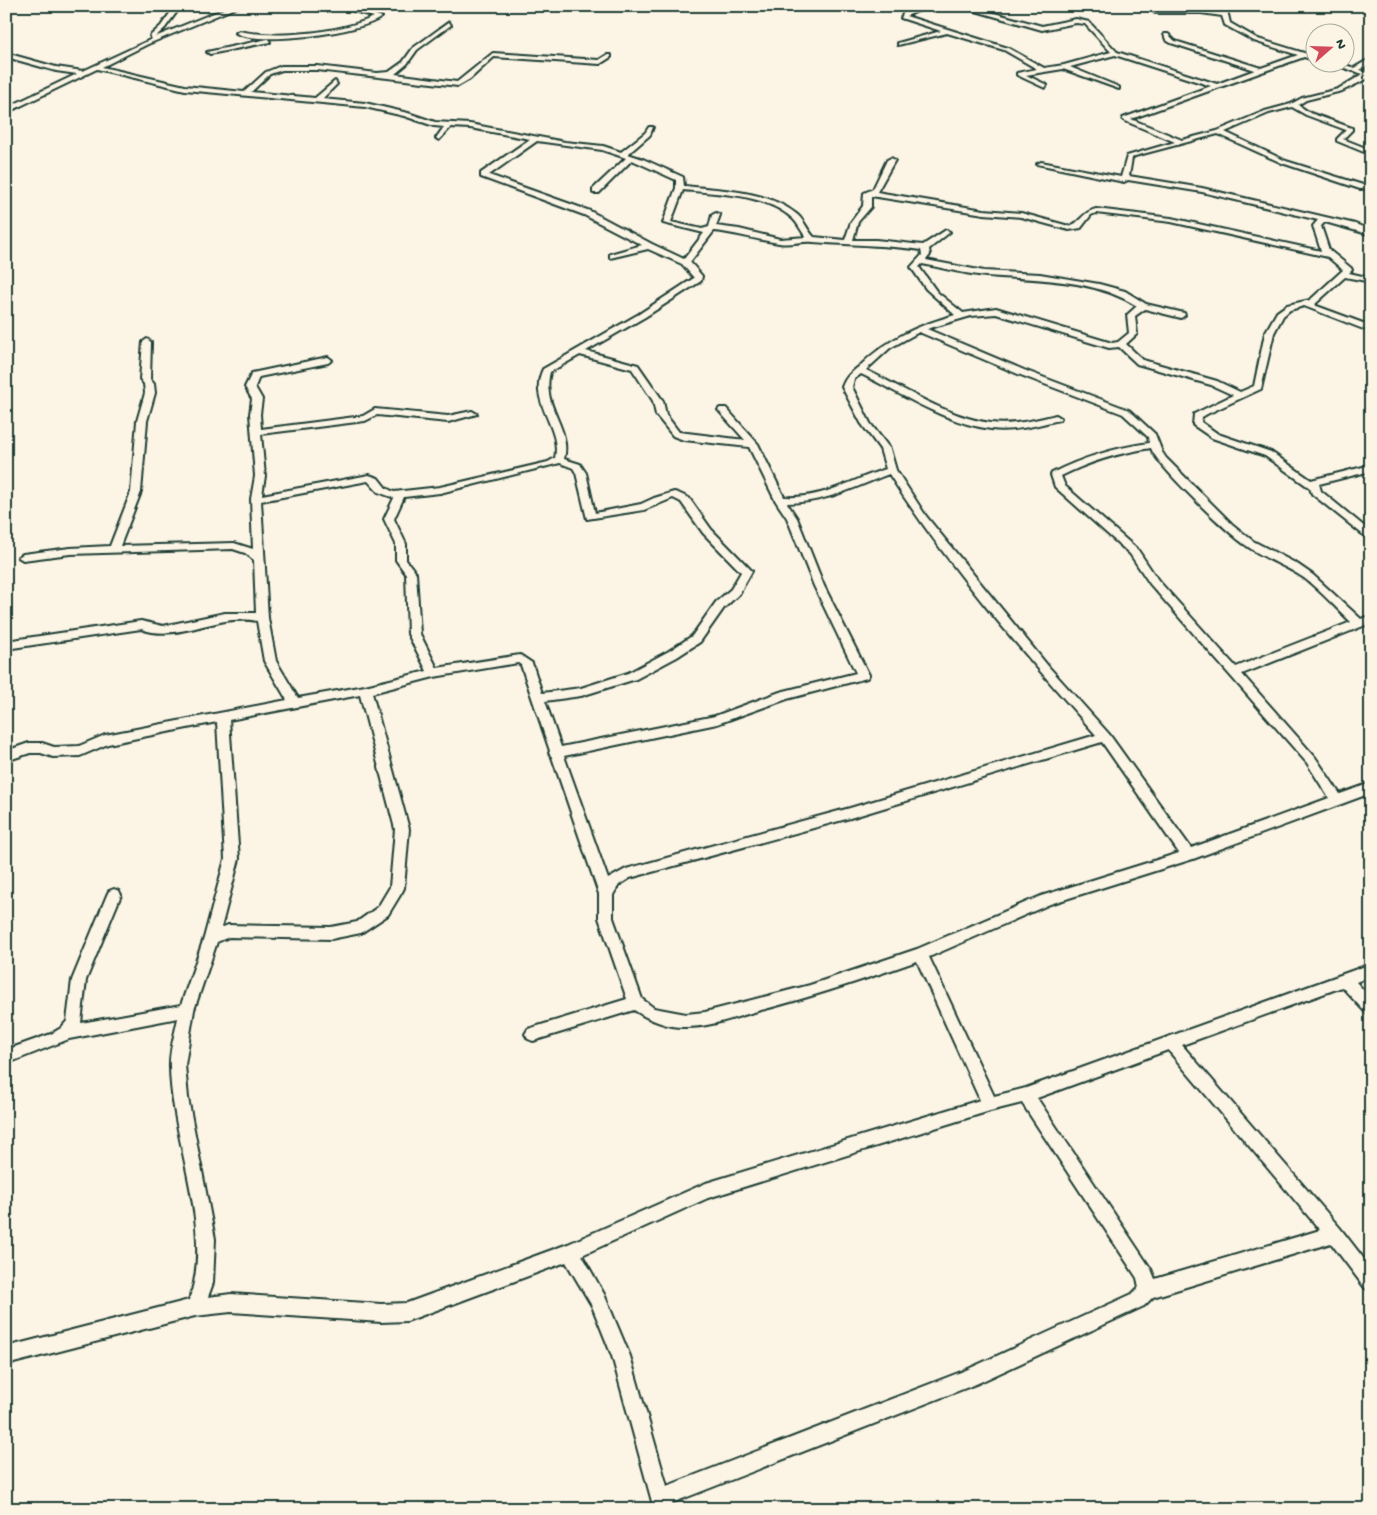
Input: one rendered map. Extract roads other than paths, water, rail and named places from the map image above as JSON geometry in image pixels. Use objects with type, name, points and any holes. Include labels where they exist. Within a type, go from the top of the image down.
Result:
[{"type":"street","points":[[146,43],[163,27],[178,6]]},
{"type":"street","points":[[6,111],[146,43],[237,6]]},
{"type":"street","points":[[210,52],[362,24],[379,16],[341,6]]},
{"type":"street","points":[[928,6],[906,13],[903,17],[1006,49],[1042,70]]},
{"type":"street","points":[[961,6],[1042,28],[1076,21],[1087,23],[1115,53],[1217,86]]},
{"type":"street","points":[[1149,6],[1155,10],[1224,14]]},
{"type":"street","points":[[1223,6],[1227,24],[1246,36],[1303,55]]},
{"type":"street","points":[[1275,8],[1289,6]]},
{"type":"street","points":[[385,75],[395,70],[415,50],[449,24]]},
{"type":"street","points":[[900,44],[947,31]]},
{"type":"street","points":[[240,32],[257,36],[293,36]]},
{"type":"street","points":[[1166,35],[1173,42],[1260,70]]},
{"type":"street","points":[[1045,86],[1019,74],[1064,67],[1115,53]]},
{"type":"street","points":[[6,55],[56,69],[84,73]]},
{"type":"street","points":[[246,93],[268,73],[281,68],[317,68],[458,84],[468,78],[486,59],[493,55],[600,62],[609,56]]},
{"type":"street","points":[[1181,142],[1125,119],[1303,55]]},
{"type":"street","points":[[6,66],[20,59]]},
{"type":"street","points":[[1355,70],[1371,60]]},
{"type":"street","points":[[95,67],[185,88],[384,108],[448,126],[470,126],[535,139],[603,148],[628,155],[680,179],[680,188],[667,223],[702,231],[712,228],[738,231],[780,241],[812,239],[876,242],[925,248],[946,232]]},
{"type":"street","points":[[1064,67],[1117,88]]},
{"type":"street","points":[[1355,70],[1369,74]]},
{"type":"street","points":[[1041,164],[1124,180],[1129,157],[1133,154],[1219,132],[1267,112],[1293,105],[1304,99],[1340,90],[1369,74]]},
{"type":"street","points":[[317,100],[335,83]]},
{"type":"street","points":[[1293,105],[1308,114],[1350,129],[1339,140],[1371,153]]},
{"type":"street","points":[[439,138],[448,126]]},
{"type":"street","points":[[596,191],[648,134],[651,128]]},
{"type":"street","points":[[1219,132],[1284,162],[1363,187],[1371,186]]},
{"type":"street","points":[[256,499],[369,478],[386,494],[400,495],[440,490],[551,464],[559,460],[561,455],[558,430],[545,405],[542,383],[546,371],[577,352],[617,332],[671,299],[698,279],[698,276],[685,262],[649,246],[587,213],[525,188],[484,175],[535,139]]},
{"type":"street","points":[[868,192],[876,190],[892,160]]},
{"type":"street","points":[[1125,176],[1193,188],[1323,219],[1371,233]]},
{"type":"street","points":[[680,188],[717,192],[772,203],[793,215],[800,222],[802,229],[812,239]]},
{"type":"street","points":[[849,242],[851,227],[859,214],[868,207],[868,192]]},
{"type":"street","points":[[868,192],[984,212],[1021,215],[1069,228],[1078,226],[1088,213],[1096,211],[1171,220],[1328,255]]},
{"type":"street","points":[[685,262],[698,251],[705,236],[712,228],[716,215]]},
{"type":"street","points":[[1323,219],[1317,226],[1328,255],[1348,273],[1371,280]]},
{"type":"street","points":[[613,256],[649,246]]},
{"type":"street","points":[[925,248],[926,256],[915,267],[920,277],[940,299],[960,315]]},
{"type":"street","points":[[922,262],[984,273],[1040,276],[1099,286],[1122,293],[1143,306],[1180,315]]},
{"type":"street","points":[[1348,273],[1310,302],[1287,309],[1281,313],[1269,334],[1258,387],[1197,416],[1196,423],[1215,436],[1268,454],[1313,486],[1316,492],[1371,538]]},
{"type":"street","points":[[1310,302],[1308,306],[1319,313],[1371,329]]},
{"type":"street","points":[[1143,306],[1131,315],[1134,332],[1122,344],[1104,346],[996,311],[982,310],[960,315],[921,330],[888,346],[861,371],[850,378],[847,387],[866,423],[885,449],[891,470],[922,518],[1044,669],[1105,737],[1188,854]]},
{"type":"street","points":[[921,330],[1021,372],[1126,412],[1152,436],[1157,452],[1164,460],[1228,526],[1249,543],[1293,566],[1359,622]]},
{"type":"street","points":[[114,549],[136,492],[142,421],[150,393],[150,384],[145,379],[147,342]]},
{"type":"street","points":[[1122,344],[1140,362],[1214,382],[1242,396]]},
{"type":"street","points":[[577,352],[622,362],[635,367],[658,401],[661,415],[676,434],[684,437],[753,444]]},
{"type":"street","points":[[295,703],[270,661],[262,618],[256,499],[260,476],[256,399],[250,387],[255,375],[328,360]]},
{"type":"street","points":[[861,371],[952,414],[989,426],[1008,427],[1056,418]]},
{"type":"street","points":[[556,753],[717,720],[784,695],[863,675],[819,586],[792,518],[780,500],[753,444],[723,410]]},
{"type":"street","points":[[257,432],[365,418],[376,412],[448,419],[472,414]]},
{"type":"street","points":[[1155,445],[1119,450],[1082,462],[1056,475],[1060,487],[1134,552],[1154,582],[1311,760],[1336,799]]},
{"type":"street","points":[[538,698],[581,692],[632,676],[673,654],[696,640],[720,605],[735,591],[747,571],[706,531],[685,500],[674,495],[644,507],[591,517],[582,473],[577,466],[559,460]]},
{"type":"street","points":[[1313,486],[1314,482],[1371,468]]},
{"type":"street","points":[[780,500],[796,500],[844,490],[876,474],[891,470]]},
{"type":"street","points":[[400,495],[389,519],[401,544],[399,549],[401,562],[411,573],[414,634],[434,673]]},
{"type":"street","points":[[23,557],[70,551],[234,546],[249,551],[260,560]]},
{"type":"street","points":[[6,645],[141,625],[162,630],[252,614],[262,618]]},
{"type":"street","points":[[1233,672],[1359,622],[1371,619]]},
{"type":"street","points":[[6,756],[29,748],[42,748],[53,752],[80,751],[105,740],[365,690],[434,673],[520,659],[526,662],[606,894],[606,918],[636,1003],[650,1013],[686,1021],[705,1019],[810,991],[921,954],[1046,900],[1188,854],[1336,799],[1371,788]]},
{"type":"street","points":[[211,938],[228,931],[331,933],[362,927],[383,911],[396,888],[402,829],[365,690]]},
{"type":"street","points":[[195,1307],[204,1284],[207,1239],[180,1098],[177,1065],[187,1010],[211,938],[232,859],[222,725],[224,716]]},
{"type":"street","points":[[606,894],[614,881],[626,874],[850,813],[1105,737]]},
{"type":"street","points":[[66,1033],[74,1023],[79,980],[114,895]]},
{"type":"street","points":[[921,954],[990,1104]]},
{"type":"street","points":[[6,1356],[195,1307],[231,1303],[381,1313],[407,1312],[570,1252],[706,1191],[990,1104],[1026,1095],[1172,1044],[1371,970]]},
{"type":"street","points":[[1345,980],[1371,1008]]},
{"type":"street","points":[[532,1034],[636,1003]]},
{"type":"street","points":[[6,1057],[56,1039],[66,1033],[187,1010]]},
{"type":"street","points":[[1172,1044],[1334,1234],[1371,1282]]},
{"type":"street","points":[[1026,1095],[1145,1275],[1148,1290]]},
{"type":"street","points":[[570,1252],[598,1300],[621,1356],[662,1503],[970,1378],[1138,1300],[1148,1290],[1334,1234]]}]
